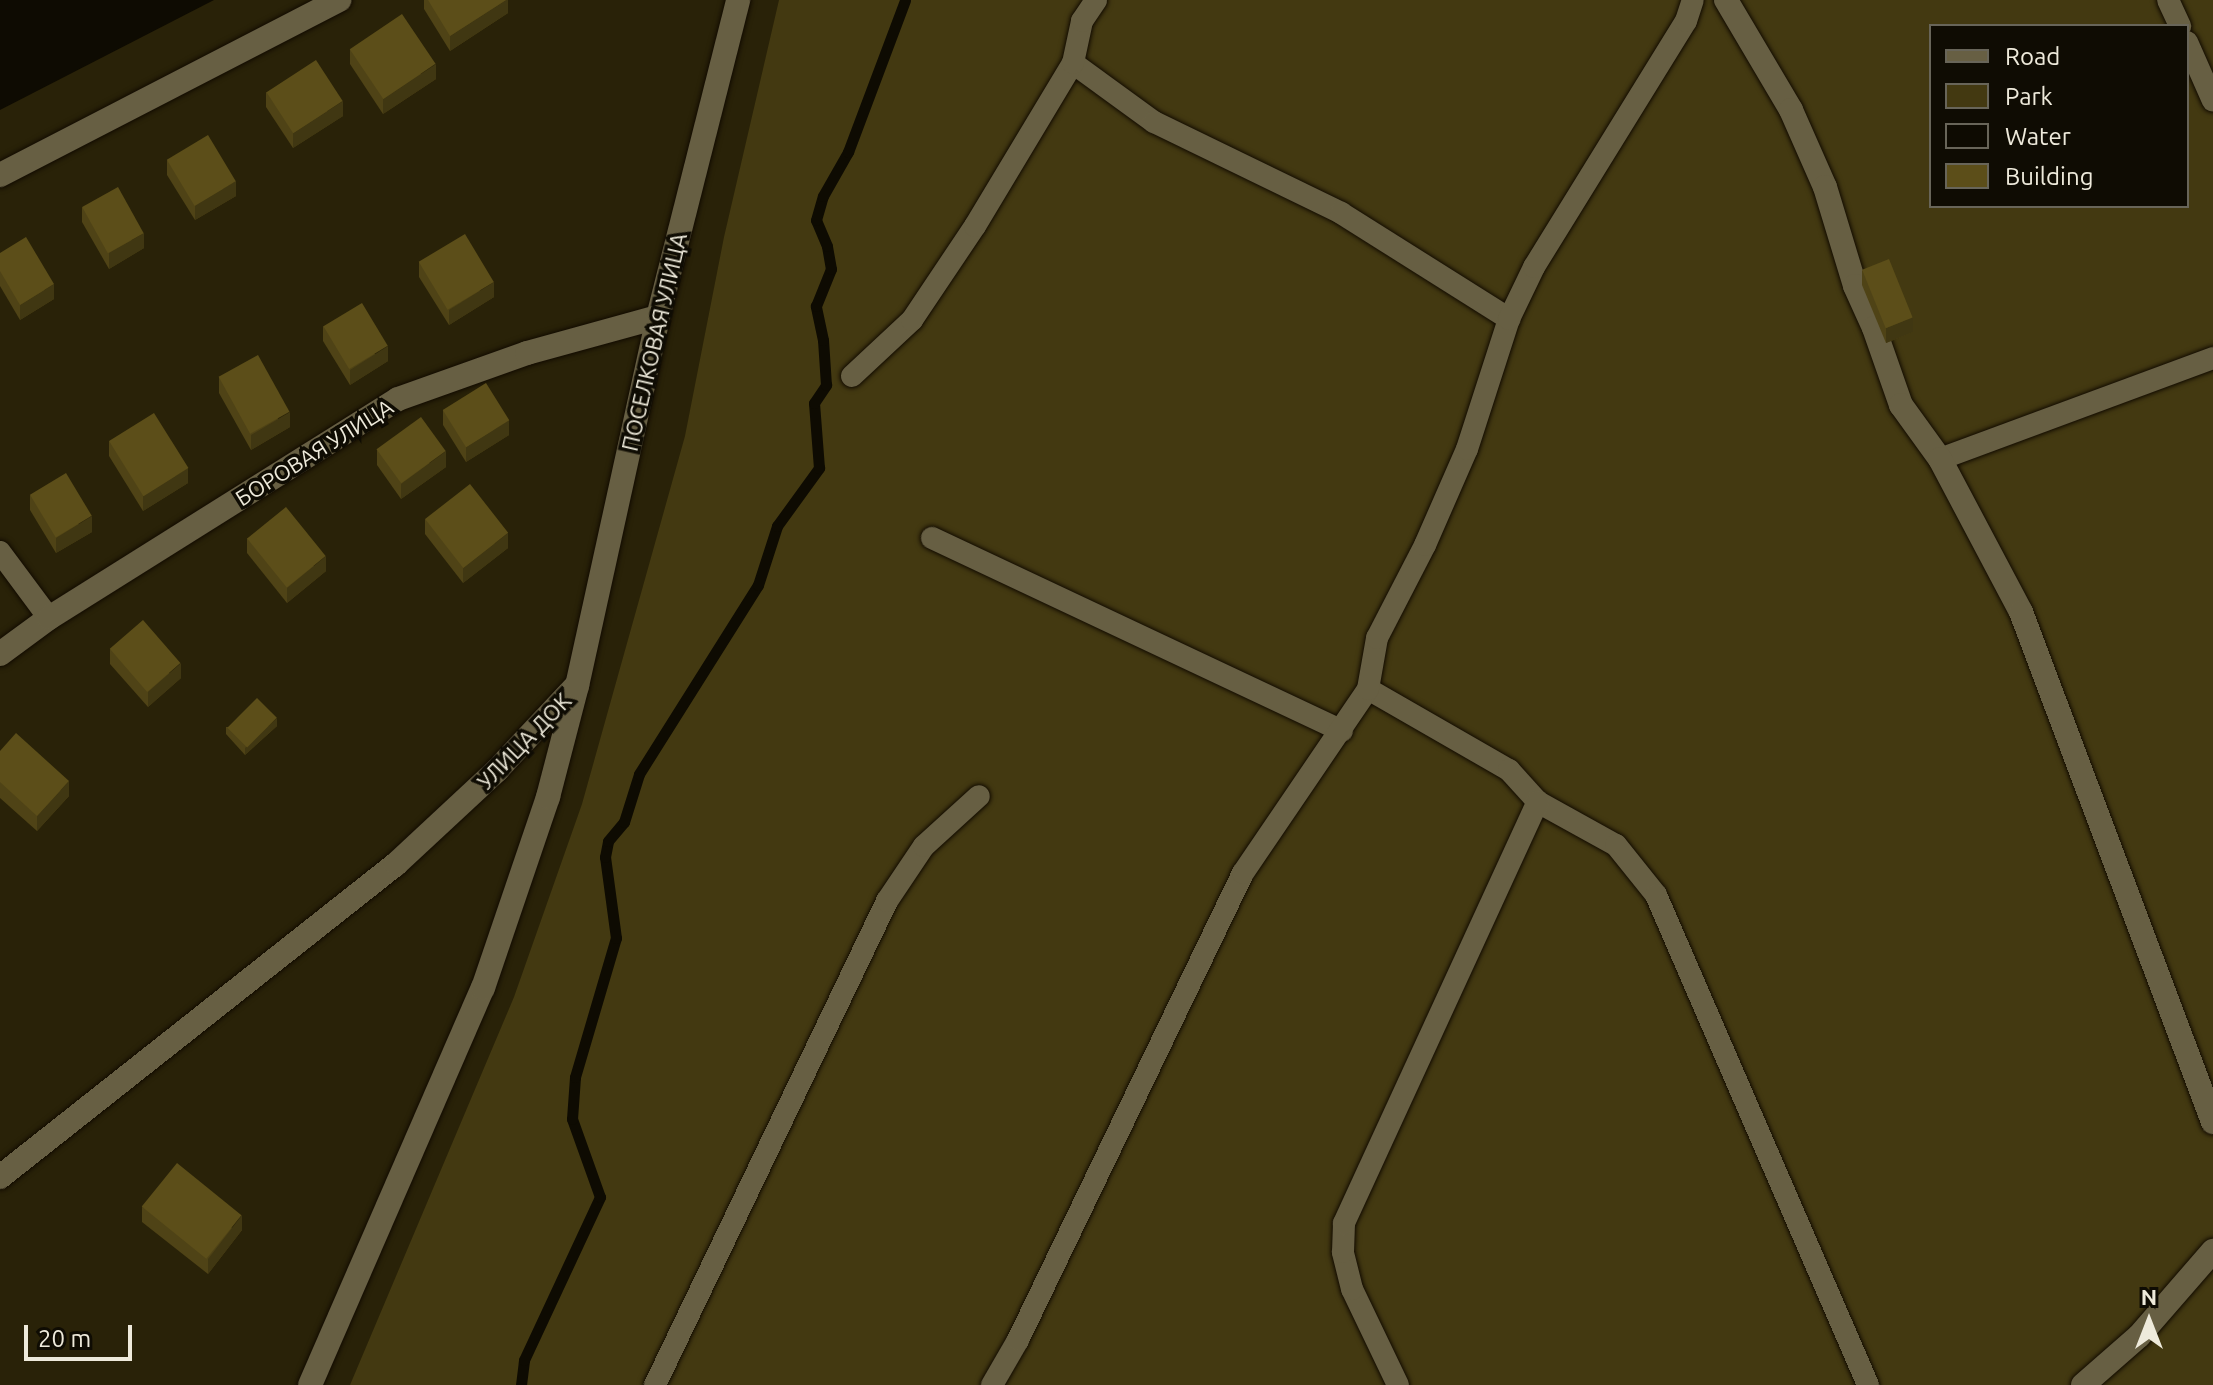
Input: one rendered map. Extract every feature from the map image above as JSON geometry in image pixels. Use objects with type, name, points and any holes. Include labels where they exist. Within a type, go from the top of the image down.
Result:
[{"type":"street","points":[[0,175],[339,0]]},
{"type":"street","name":"ПОСЕЛКОВАЯ УЛИЦА","points":[[577,686],[658,317],[738,0]]},
{"type":"street","points":[[1726,0],[1791,110],[1825,187],[1855,286],[1874,328],[1901,405],[1940,459],[2021,612],[2213,1122]]},
{"type":"street","name":"БОРОВАЯ УЛИЦА","points":[[0,654],[49,618],[398,399],[527,353],[658,317]]},
{"type":"street","name":"УЛИЦА ДОК","points":[[0,1177],[396,864],[497,770],[577,686]]},
{"type":"street","name":"УЛИЦА ДОК","points":[[310,1385],[483,988],[548,797],[577,686]]},
{"type":"street","points":[[2083,1385],[2139,1336],[2213,1251]]},
{"type":"lane","points":[[852,376],[912,320],[975,226],[1073,63],[1082,21],[1096,0]]},
{"type":"lane","points":[[992,1385],[1018,1340],[1243,873],[1368,689],[1377,638],[1425,545],[1467,449],[1509,319],[1534,267],[1686,21],[1693,0]]},
{"type":"lane","points":[[2168,0],[2179,24]]},
{"type":"lane","points":[[2189,47],[2213,101]]},
{"type":"lane","points":[[1073,63],[1154,122],[1341,213],[1509,319]]},
{"type":"lane","points":[[1940,459],[2213,358]]},
{"type":"lane","points":[[932,538],[1342,731]]},
{"type":"lane","points":[[0,552],[49,618]]},
{"type":"lane","points":[[1368,689],[1509,770],[1538,802],[1616,845],[1656,895],[1868,1385]]},
{"type":"lane","points":[[655,1385],[887,901],[924,846],[979,796]]},
{"type":"lane","points":[[1398,1385],[1352,1289],[1343,1252],[1344,1223],[1538,802]]},
{"type":"green space","points":[[779,0],[2213,0],[2213,1385],[350,1385],[514,997],[582,804],[685,436],[724,237]]},
{"type":"water","points":[[0,0],[214,0],[0,110]]},
{"type":"building","points":[[428,0],[506,0],[450,36]]},
{"type":"building","points":[[402,14],[436,64],[383,99],[350,49]]},
{"type":"building","points":[[316,60],[343,101],[293,133],[267,92]]},
{"type":"building","points":[[208,135],[236,181],[195,206],[167,160]]},
{"type":"building","points":[[118,187],[144,233],[108,253],[82,207]]},
{"type":"building","points":[[465,234],[494,282],[448,310],[419,262]]},
{"type":"building","points":[[26,237],[54,284],[20,305],[0,271],[0,253]]},
{"type":"building","points":[[1889,259],[1913,317],[1886,328],[1862,270]]},
{"type":"building","points":[[362,303],[388,346],[349,369],[323,326]]},
{"type":"building","points":[[258,355],[290,412],[250,434],[219,377]]},
{"type":"building","points":[[486,383],[509,420],[466,447],[443,410]]},
{"type":"building","points":[[154,413],[188,468],[143,496],[109,441]]},
{"type":"building","points":[[421,417],[446,451],[401,483],[377,449]]},
{"type":"building","points":[[66,473],[92,516],[56,537],[30,495]]},
{"type":"building","points":[[470,484],[508,533],[463,568],[425,519]]},
{"type":"building","points":[[286,507],[326,556],[287,587],[247,538]]},
{"type":"building","points":[[143,620],[180,663],[147,692],[110,649]]},
{"type":"building","points":[[257,698],[277,718],[247,747],[227,728]]},
{"type":"building","points":[[16,733],[69,781],[37,816],[0,782],[0,751]]},
{"type":"building","points":[[177,1163],[242,1215],[206,1259],[142,1207]]},
{"type":"waterway","points":[[521,1385],[524,1360],[600,1197],[572,1119],[575,1077],[616,938],[605,857],[608,841],[624,822],[639,774],[758,585],[777,526],[819,468],[814,403],[826,385],[823,340],[816,306],[831,269],[827,246],[816,220],[823,196],[848,152],[905,0]]}]
